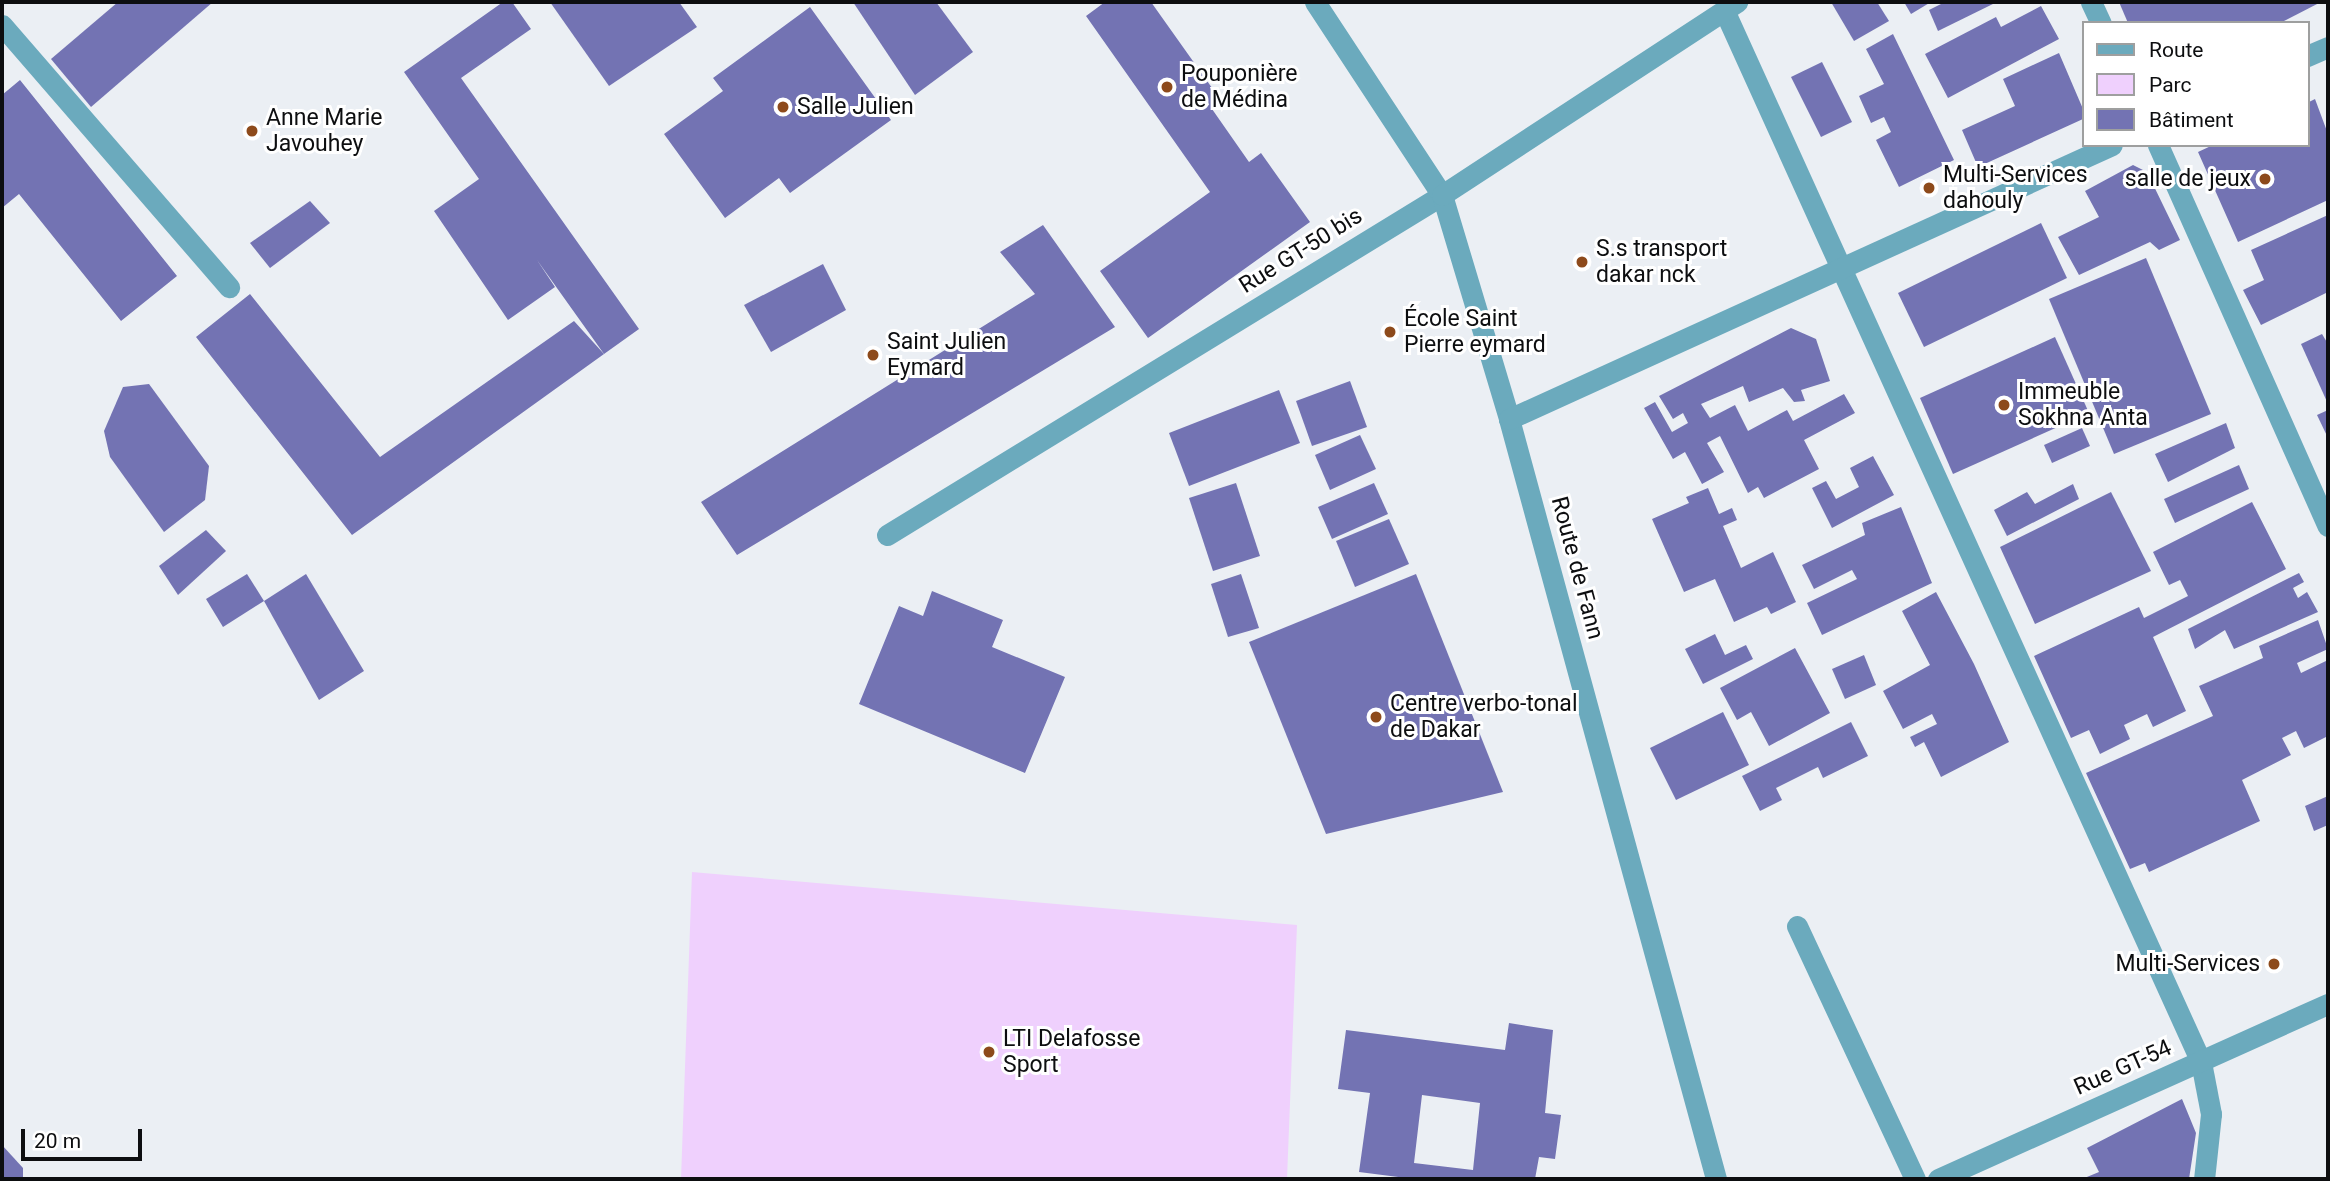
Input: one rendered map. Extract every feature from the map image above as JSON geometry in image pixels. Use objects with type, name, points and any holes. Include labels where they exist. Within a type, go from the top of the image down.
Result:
[{"type":"street","name":"Route de Fann","points":[[1315,2],[1442,195],[1509,419],[1716,1179]]},
{"type":"street","points":[[2091,2],[2100,21]]},
{"type":"street","name":"Rue GT-50 bis","points":[[887,535],[1442,195],[1730,6]]},
{"type":"street","points":[[1730,6],[1842,268],[2202,1062],[2211,1114],[2204,1179]]},
{"type":"street","points":[[2,25],[229,287]]},
{"type":"street","points":[[2309,55],[2328,47]]},
{"type":"street","points":[[1509,419],[2108,147]]},
{"type":"street","points":[[2159,147],[2328,526]]},
{"type":"street","points":[[1797,926],[1915,1179]]},
{"type":"street","name":"Rue GT-54","points":[[1938,1179],[2328,1004]]},
{"type":"green space","name":"LTI Delafosse Sport","points":[[692,872],[1297,925],[1287,1179],[681,1179]]},
{"type":"building","points":[[118,2],[213,2],[91,107],[51,59]]},
{"type":"building","points":[[503,2],[512,2],[531,29],[461,78],[639,329],[604,354],[537,260],[555,287],[508,320],[434,211],[479,179],[404,72]]},
{"type":"building","points":[[550,2],[679,2],[697,27],[609,86]]},
{"type":"building","points":[[853,2],[936,2],[973,52],[915,95]]},
{"type":"building","points":[[1105,2],[1151,2],[1222,102],[1212,109],[1249,162],[1261,153],[1310,222],[1148,338],[1100,271],[1210,192],[1086,16]]},
{"type":"building","points":[[1831,2],[1877,2],[1889,21],[1854,41]]},
{"type":"building","points":[[1904,2],[1931,2],[1911,14]]},
{"type":"building","points":[[1945,2],[1997,2],[1938,31],[1929,10]]},
{"type":"building","points":[[2119,2],[2321,2],[2284,21],[2127,21]]},
{"type":"building","points":[[2041,6],[2059,39],[1948,98],[1925,54],[1996,17],[2001,27]]},
{"type":"building","points":[[810,7],[891,120],[790,193],[779,178],[725,218],[664,134],[723,91],[713,78]]},
{"type":"building","points":[[1893,34],[1954,160],[1899,187],[1876,140],[1891,132],[1884,117],[1871,123],[1859,96],[1884,84],[1866,49]]},
{"type":"building","points":[[2059,53],[2082,107],[2082,119],[1978,167],[1962,130],[2015,106],[2003,79]]},
{"type":"building","points":[[1822,62],[1852,122],[1821,137],[1791,77]]},
{"type":"building","points":[[20,80],[177,276],[121,321],[19,194],[2,208],[2,95]]},
{"type":"building","points":[[2315,99],[2328,134],[2328,200],[2238,242],[2198,152],[2209,147],[2309,147],[2309,102]]},
{"type":"building","points":[[2133,165],[2147,172],[2180,240],[2159,250],[2150,242],[2079,275],[2058,237],[2099,217],[2085,191]]},
{"type":"building","points":[[310,201],[330,223],[270,268],[250,243]]},
{"type":"building","points":[[2328,215],[2328,292],[2261,325],[2243,290],[2264,280],[2251,250]]},
{"type":"building","points":[[2041,223],[2067,278],[1924,347],[1898,293]]},
{"type":"building","points":[[1043,225],[1115,327],[737,555],[701,502],[1035,294],[1000,252]]},
{"type":"building","points":[[2146,258],[2211,414],[2114,454],[2049,299]]},
{"type":"building","points":[[823,264],[846,310],[771,352],[744,305]]},
{"type":"building","points":[[250,294],[380,457],[574,321],[604,354],[352,535],[196,337]]},
{"type":"building","points":[[1791,328],[1816,339],[1830,381],[1801,390],[1805,401],[1794,402],[1783,388],[1749,402],[1743,386],[1701,404],[1710,418],[1735,405],[1748,431],[1787,410],[1793,421],[1844,394],[1855,413],[1804,440],[1819,469],[1764,498],[1758,487],[1748,493],[1720,436],[1707,443],[1724,472],[1702,484],[1685,452],[1673,459],[1644,408],[1655,402],[1672,432],[1688,423],[1683,413],[1673,419],[1659,396]]},
{"type":"building","points":[[2322,334],[2328,344],[2328,404],[2301,344]]},
{"type":"building","name":"Immeuble Sokhna Anta","points":[[2055,337],[2089,413],[1953,474],[1920,398]]},
{"type":"building","points":[[1350,381],[1367,427],[1312,446],[1296,401]]},
{"type":"building","points":[[149,384],[209,466],[205,500],[164,532],[110,457],[104,431],[123,387]]},
{"type":"building","points":[[1279,390],[1300,443],[1189,486],[1169,433]]},
{"type":"building","points":[[2328,410],[2328,438],[2317,415]]},
{"type":"building","points":[[2226,423],[2235,448],[2168,482],[2155,454]]},
{"type":"building","points":[[2082,428],[2090,446],[2052,463],[2044,445]]},
{"type":"building","points":[[1360,435],[1376,469],[1330,490],[1315,455]]},
{"type":"building","points":[[1873,456],[1894,495],[1832,528],[1812,488],[1826,481],[1836,499],[1859,487],[1850,468]]},
{"type":"building","points":[[2239,465],[2249,489],[2175,523],[2164,499]]},
{"type":"building","points":[[1236,483],[1260,556],[1213,571],[1189,498]]},
{"type":"building","points":[[1374,483],[1388,514],[1332,539],[1318,507]]},
{"type":"building","points":[[2073,484],[2079,499],[2007,536],[1994,510],[2027,492],[2035,504]]},
{"type":"building","points":[[1708,488],[1719,514],[1732,508],[1737,520],[1723,526],[1741,568],[1773,552],[1796,602],[1771,614],[1767,607],[1734,622],[1715,579],[1684,592],[1652,519],[1689,503],[1686,497]]},
{"type":"building","points":[[2111,492],[2151,571],[2035,624],[2000,547]]},
{"type":"building","points":[[2252,502],[2286,569],[2153,637],[2186,711],[2153,727],[2147,714],[2124,725],[2130,739],[2100,754],[2089,730],[2071,738],[2034,656],[2139,607],[2144,618],[2188,596],[2180,580],[2169,585],[2153,552]]},
{"type":"building","points":[[1901,507],[1932,583],[1822,635],[1807,603],[1857,579],[1852,570],[1814,589],[1802,565],[1865,535],[1862,523]]},
{"type":"building","points":[[1389,519],[1409,564],[1355,587],[1336,541]]},
{"type":"building","points":[[206,530],[226,551],[178,595],[159,566]]},
{"type":"building","points":[[2299,573],[2304,582],[2293,588],[2298,598],[2307,592],[2318,612],[2234,649],[2225,630],[2195,649],[2188,629]]},
{"type":"building","points":[[247,574],[264,601],[223,627],[206,599]]},
{"type":"building","points":[[306,574],[364,671],[319,700],[264,601]]},
{"type":"building","points":[[1241,574],[1259,628],[1228,637],[1211,584]]},
{"type":"building","name":"Centre verbo-tonal de Dakar","points":[[1416,574],[1503,792],[1326,834],[1249,642]]},
{"type":"building","points":[[932,591],[1003,620],[992,647],[1065,677],[1025,773],[859,704],[899,606],[923,616]]},
{"type":"building","points":[[1936,592],[1974,664],[2009,742],[1941,777],[1924,742],[1915,747],[1910,737],[1937,724],[1932,714],[1903,729],[1883,691],[1930,665],[1902,611]]},
{"type":"building","points":[[2318,620],[2328,649],[2297,663],[2301,673],[2328,660],[2328,736],[2304,748],[2296,731],[2282,738],[2291,755],[2242,780],[2260,821],[2149,872],[2145,863],[2130,869],[2086,773],[2213,716],[2199,686],[2263,658],[2259,646]]},
{"type":"building","points":[[1715,634],[1725,655],[1746,645],[1753,659],[1703,684],[1685,649]]},
{"type":"building","points":[[1795,648],[1830,713],[1769,746],[1751,712],[1737,720],[1720,688]]},
{"type":"building","points":[[1864,655],[1876,685],[1845,699],[1832,669]]},
{"type":"building","points":[[1723,712],[1749,765],[1676,800],[1650,748]]},
{"type":"building","points":[[1851,722],[1868,756],[1823,778],[1818,767],[1776,788],[1782,800],[1760,811],[1742,776]]},
{"type":"building","points":[[2328,796],[2328,825],[2314,831],[2305,806]]},
{"type":"building","points":[[1509,1023],[1553,1030],[1545,1113],[1561,1115],[1555,1159],[1539,1157],[1535,1179],[1414,1179],[1359,1172],[1370,1093],[1338,1089],[1346,1030],[1505,1050]],"holes":[[[1422,1095],[1480,1103],[1473,1170],[1414,1163]]]},
{"type":"building","points":[[2182,1099],[2196,1133],[2189,1179],[2082,1179],[2099,1172],[2087,1148]]},
{"type":"building","points":[[2,1145],[23,1168],[23,1179],[2,1179]]},
{"type":"place","name":"Pouponière de Médina","points":[[1167,87]]},
{"type":"place","name":"Salle Julien","points":[[783,107]]},
{"type":"place","name":"Anne Marie Javouhey","points":[[252,131]]},
{"type":"place","name":"salle de jeux","points":[[2265,179]]},
{"type":"place","name":"Multi-Services dahouly","points":[[1929,188]]},
{"type":"place","name":"S.s transport dakar nck","points":[[1582,262]]},
{"type":"place","name":"École Saint Pierre eymard","points":[[1390,332]]},
{"type":"place","name":"Saint Julien Eymard","points":[[873,355]]},
{"type":"place","name":"Immeuble Sokhna Anta","points":[[2004,405]]},
{"type":"place","name":"Centre verbo-tonal de Dakar","points":[[1376,717]]},
{"type":"place","name":"Multi-Services","points":[[2274,964]]},
{"type":"place","name":"LTI Delafosse Sport","points":[[989,1052]]}]
